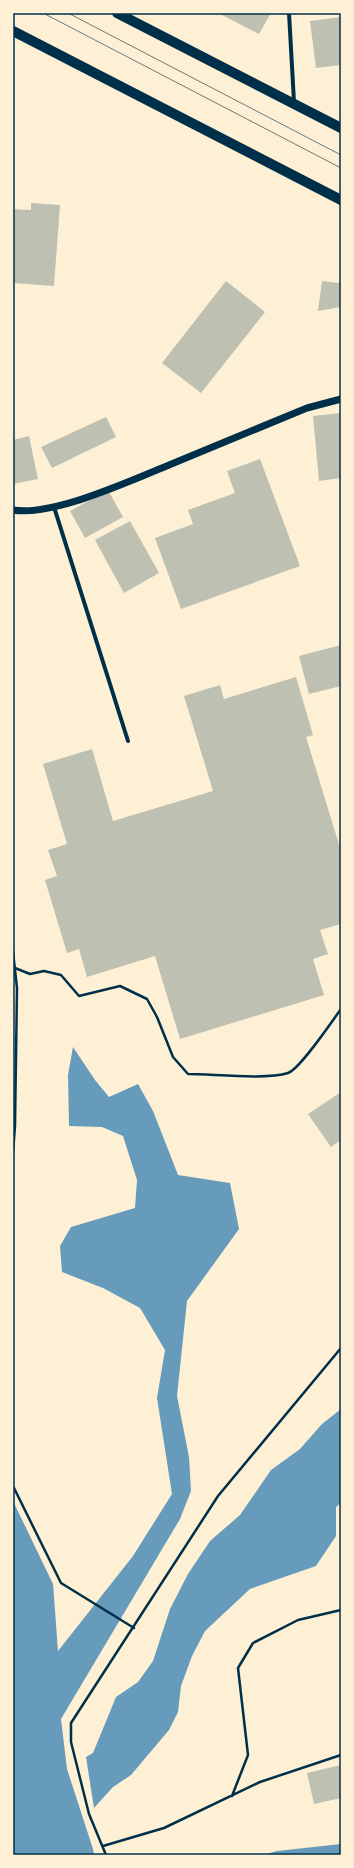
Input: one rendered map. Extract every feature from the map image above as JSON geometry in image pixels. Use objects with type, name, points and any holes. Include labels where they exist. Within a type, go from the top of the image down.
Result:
[{"type":"main road","points":[[117,13],[341,128]]},
{"type":"main road","points":[[13,31],[341,200]]},
{"type":"street","points":[[289,13],[294,104]]},
{"type":"street","points":[[13,510],[19,511],[54,507],[108,490],[307,408],[341,399]]},
{"type":"street","points":[[54,507],[128,741]]},
{"type":"path","points":[[13,952],[17,988],[15,1126],[13,1153]]},
{"type":"path","points":[[15,968],[30,974],[44,971],[61,975],[79,996],[120,986],[146,999],[157,1017],[173,1057],[188,1074],[265,1075],[290,1072],[305,1056],[341,1010]]},
{"type":"path","points":[[106,1855],[89,1814],[72,1749],[71,1723],[134,1628],[218,1496],[341,1348]]},
{"type":"path","points":[[13,1486],[60,1583],[134,1628]]},
{"type":"path","points":[[232,1796],[248,1755],[238,1668],[253,1643],[298,1620],[341,1610]]},
{"type":"path","points":[[103,1846],[164,1828],[260,1782],[341,1755]]},
{"type":"water","points":[[73,1047],[95,1080],[109,1097],[138,1084],[153,1111],[178,1175],[230,1183],[239,1229],[187,1301],[177,1396],[189,1457],[191,1491],[180,1519],[61,1719],[67,1769],[94,1855],[13,1855],[13,1501],[53,1584],[58,1651],[133,1556],[172,1494],[157,1398],[165,1350],[140,1308],[103,1288],[62,1272],[60,1246],[71,1227],[135,1208],[137,1180],[123,1136],[102,1127],[69,1126],[68,1075]]},
{"type":"water","points":[[341,1409],[341,1503],[336,1507],[336,1536],[316,1566],[250,1589],[205,1631],[192,1656],[181,1686],[178,1712],[169,1730],[131,1775],[113,1787],[94,1808],[86,1757],[93,1753],[116,1697],[138,1682],[153,1661],[170,1609],[188,1574],[210,1541],[240,1515],[271,1470],[300,1449],[322,1424]]},
{"type":"water","points":[[341,1844],[341,1855],[263,1855],[277,1851]]},
{"type":"building","points":[[218,13],[271,13],[259,34]]},
{"type":"building","points":[[341,17],[341,65],[316,68],[310,21]]},
{"type":"building","points":[[31,203],[60,205],[54,286],[13,283],[13,209],[31,210]]},
{"type":"building","points":[[341,280],[341,307],[318,311],[322,281],[338,283]]},
{"type":"building","points":[[226,281],[265,312],[201,393],[162,363]]},
{"type":"building","points":[[341,413],[341,478],[319,481],[313,416]]},
{"type":"building","points":[[106,417],[116,437],[52,468],[41,447]]},
{"type":"building","points":[[29,436],[38,479],[13,484],[13,440]]},
{"type":"building","points":[[260,459],[300,566],[181,609],[155,538],[193,524],[188,510],[235,493],[227,471]]},
{"type":"building","points":[[108,490],[123,517],[85,538],[70,511]]},
{"type":"building","points":[[130,521],[159,573],[124,593],[95,540]]},
{"type":"building","points":[[341,645],[341,686],[309,694],[299,656]]},
{"type":"building","points":[[296,677],[313,735],[306,737],[341,851],[341,924],[320,930],[328,954],[313,959],[324,995],[180,1039],[155,956],[87,977],[79,949],[67,953],[45,880],[57,876],[48,850],[67,844],[43,764],[92,749],[113,821],[213,791],[184,696],[220,685],[224,699]]},
{"type":"building","points":[[341,1092],[341,1140],[331,1147],[308,1114]]},
{"type":"building","points":[[341,1765],[341,1798],[314,1804],[307,1773]]},
{"type":"tram line","points":[[43,13],[341,168]]},
{"type":"tram line","points":[[68,13],[341,155]]}]
